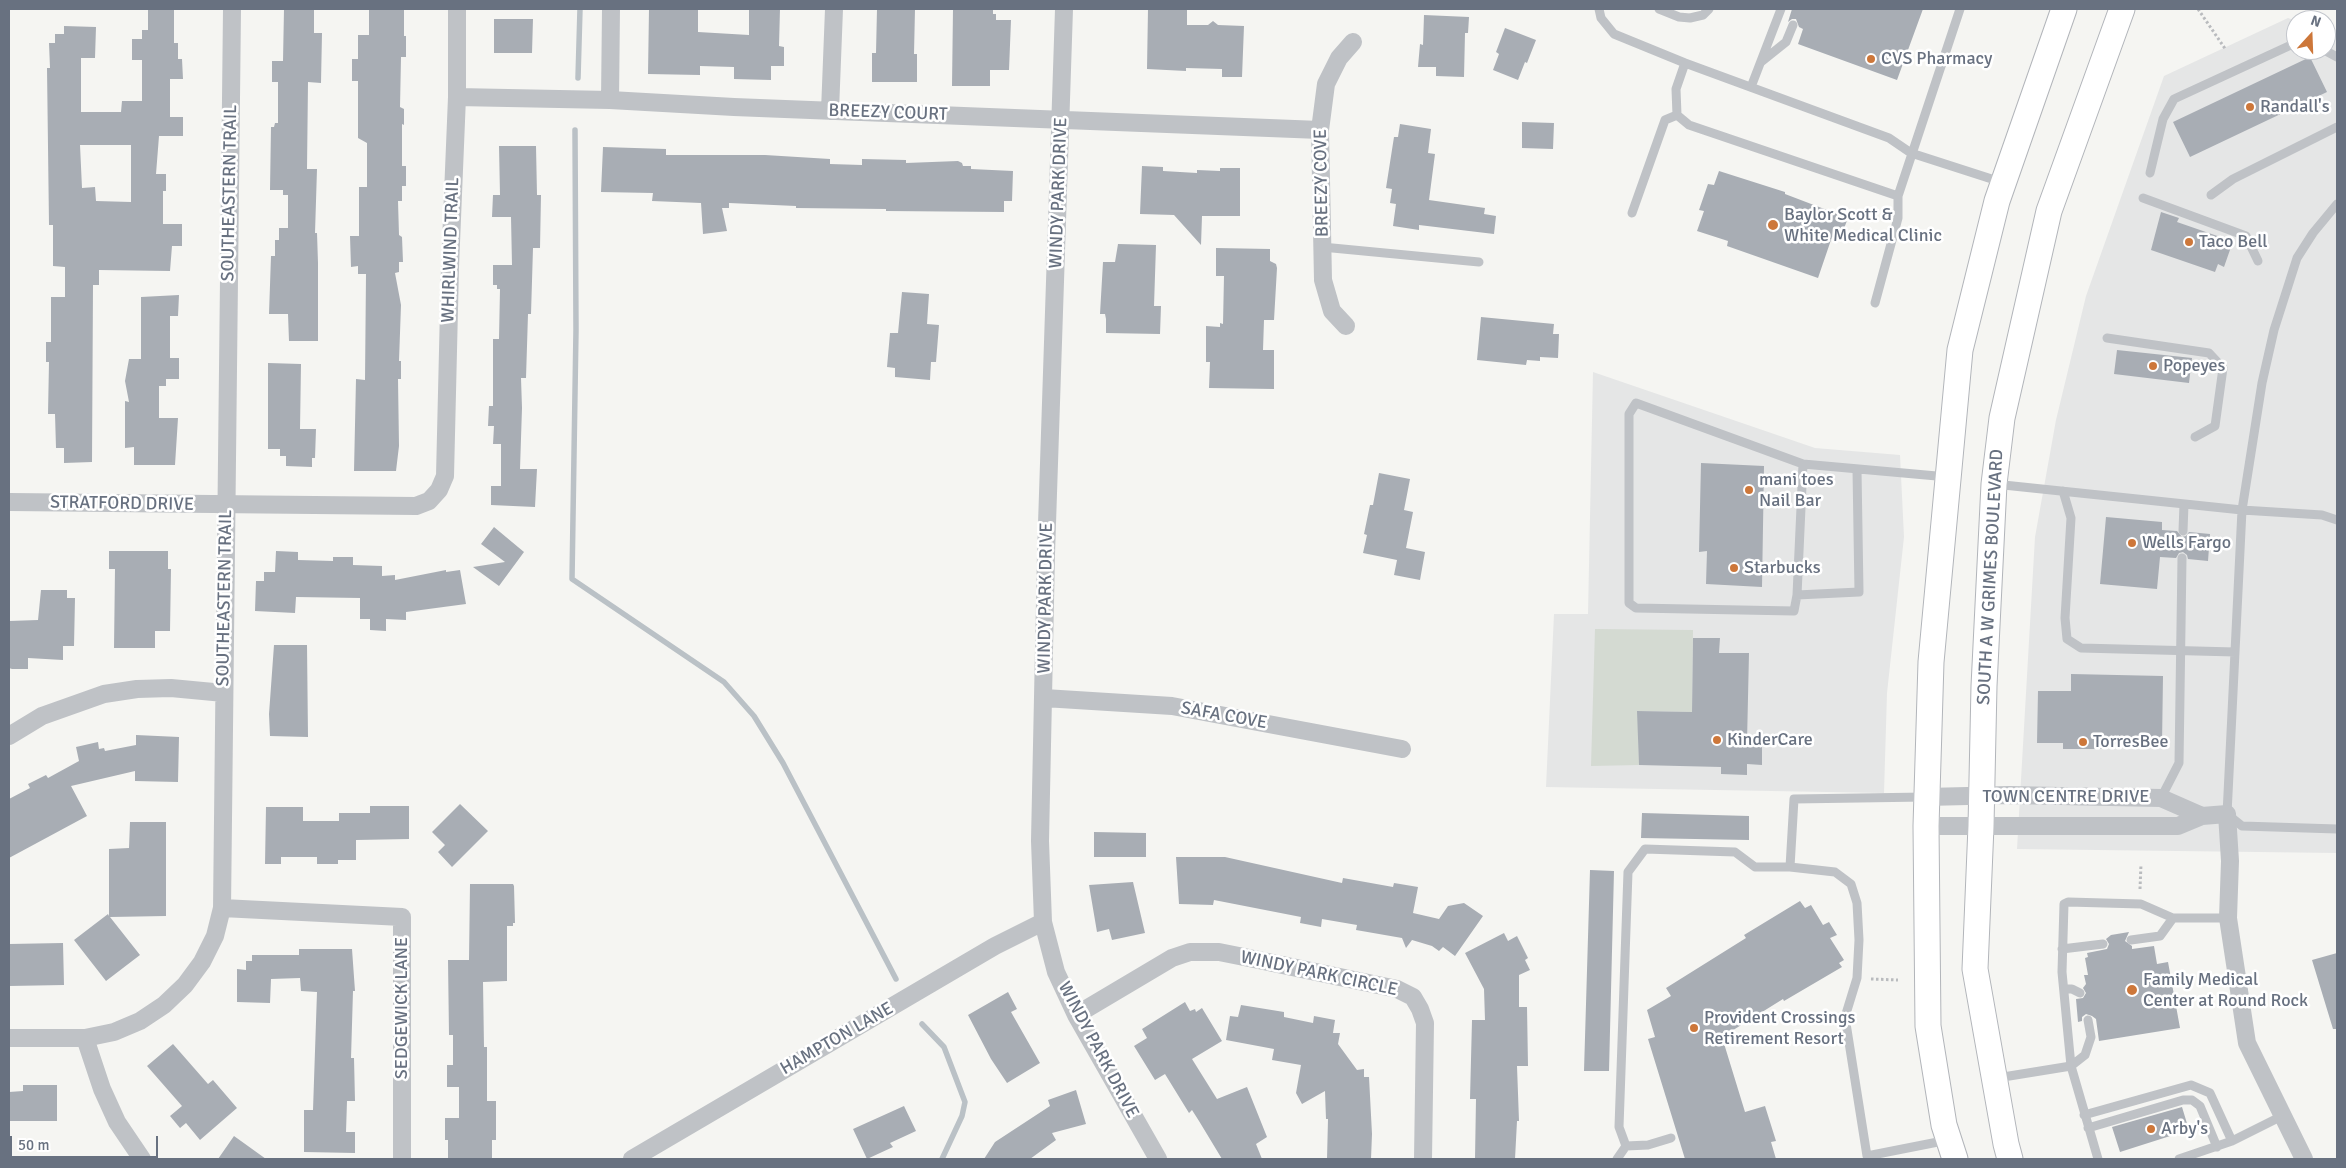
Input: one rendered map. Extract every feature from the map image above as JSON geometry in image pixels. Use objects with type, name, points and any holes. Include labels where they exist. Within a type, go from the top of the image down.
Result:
[{"type":"main road","points":[[1952,1150],[1944,1125],[1928,1026],[1926,797],[1931,662],[1960,350],[2004,183],[2064,9]]},
{"type":"main road","name":"SOUTH A W GRIMES BOULEVARD","points":[[2010,1159],[1975,969],[1982,797],[1984,686],[1994,484],[2002,418],[2049,211],[2122,9]]},
{"type":"street","name":"SOUTHEASTERN TRAIL","points":[[9,1038],[85,1038],[114,1032],[140,1021],[164,1005],[185,985],[202,962],[214,936],[222,908],[232,9]]},
{"type":"street","name":"WHIRLWIND TRAIL","points":[[439,490],[445,476],[450,267],[457,97],[457,9]]},
{"type":"street","points":[[610,100],[611,9]]},
{"type":"street","points":[[830,110],[834,9]]},
{"type":"street","name":"WINDY PARK DRIVE","points":[[1064,9],[1046,554],[1040,841],[1043,922],[1056,972],[1076,1015],[1158,1159]]},
{"type":"street","name":"BREEZY COVE","points":[[1346,326],[1332,311],[1323,280],[1320,130],[1326,84],[1339,58],[1353,42]]},
{"type":"street","name":"BREEZY COURT","points":[[457,97],[610,100],[1320,130]]},
{"type":"street","name":"STRATFORD DRIVE","points":[[9,502],[226,506],[416,506],[429,501],[439,490]]},
{"type":"street","points":[[9,736],[42,716],[104,694],[137,689],[170,688],[224,693]]},
{"type":"street","name":"SAFA COVE","points":[[1044,698],[1172,706],[1402,749]]},
{"type":"street","name":"TOWN CENTRE DRIVE","points":[[1926,797],[2009,795],[2161,798],[2202,816]]},
{"type":"street","points":[[2228,814],[2230,861],[2228,918],[2247,1044],[2304,1159]]},
{"type":"street","name":"TOWN CENTRE DRIVE","points":[[1926,826],[2178,826],[2202,816],[2228,814]]},
{"type":"street","name":"SEDGEWICK LANE","points":[[222,908],[402,917],[402,1159]]},
{"type":"street","name":"HAMPTON LANE","points":[[632,1159],[995,946],[1043,922]]},
{"type":"street","name":"WINDY PARK CIRCLE","points":[[1076,1015],[1172,958],[1190,952],[1219,952],[1398,988],[1413,997],[1420,1009],[1425,1024],[1423,1159]]},
{"type":"street","points":[[85,1038],[102,1089],[117,1122],[142,1159]]},
{"type":"lane","points":[[1599,9],[1601,18],[1614,34],[1685,64],[1889,138],[1911,153],[2004,183]]},
{"type":"lane","points":[[1659,9],[1679,17],[1690,18],[1703,15],[1709,9]]},
{"type":"lane","points":[[1751,88],[1782,9]]},
{"type":"lane","points":[[1875,304],[1898,218],[1898,196],[1960,9]]},
{"type":"lane","points":[[1761,62],[1786,42],[1793,25]]},
{"type":"lane","points":[[2150,173],[2162,119],[2174,98],[2286,47]]},
{"type":"lane","points":[[1685,64],[1676,88],[1677,115],[1689,125],[1898,196]]},
{"type":"lane","points":[[1632,213],[1665,120],[1677,115]]},
{"type":"lane","points":[[2211,196],[2233,179],[2337,127]]},
{"type":"lane","points":[[2143,198],[2246,236],[2258,261]]},
{"type":"lane","points":[[2337,204],[2312,232],[2297,258],[2274,330],[2262,383],[2242,510],[2228,814],[2242,826],[2337,829]]},
{"type":"lane","points":[[1322,247],[1479,262]]},
{"type":"lane","points":[[2107,338],[2209,353],[2223,368],[2215,426],[2195,437]]},
{"type":"lane","points":[[1802,464],[1794,610],[1636,608],[1629,603],[1630,414],[1636,403],[1802,464],[1857,470],[1871,469],[1948,478]]},
{"type":"lane","points":[[1796,595],[1860,592],[1857,470]]},
{"type":"lane","points":[[1994,484],[2242,510],[2322,515],[2337,520]]},
{"type":"lane","points":[[2063,491],[2071,518],[2065,618],[2066,639],[2081,648],[2235,652]]},
{"type":"lane","points":[[2183,531],[2184,504]]},
{"type":"lane","points":[[2161,798],[2178,763],[2182,558]]},
{"type":"lane","points":[[1790,867],[1794,798],[1926,797]]},
{"type":"lane","points":[[1626,1146],[1619,1127],[1628,872],[1645,849],[1735,852],[1755,867],[1790,867],[1835,872],[1851,884],[1857,903],[1859,940],[1856,978],[1844,1017],[1867,1158],[1952,1150]]},
{"type":"lane","points":[[2098,1159],[2071,1066],[2064,989],[2062,908],[2068,902],[2140,904],[2173,918],[2228,918]]},
{"type":"lane","points":[[2130,940],[2160,936],[2173,918]]},
{"type":"lane","points":[[2062,949],[2104,944]]},
{"type":"lane","points":[[2064,989],[2072,989],[2080,993]]},
{"type":"lane","points":[[1994,1078],[2071,1066],[2085,1055],[2091,1037],[2088,1020]]},
{"type":"lane","points":[[2084,1115],[2191,1085],[2210,1093],[2232,1141]]},
{"type":"lane","points":[[2088,1128],[2183,1100],[2192,1100],[2200,1106],[2216,1147]]},
{"type":"lane","points":[[2179,1159],[2232,1141],[2282,1116]]},
{"type":"lane","points":[[1626,1146],[1648,1145],[1672,1138]]},
{"type":"lane","points":[[1617,1159],[1626,1146]]},
{"type":"path","points":[[2198,9],[2226,50]]},
{"type":"path","points":[[2140,889],[2141,864]]},
{"type":"shaded area","points":[[2286,19],[2286,60],[2336,60],[2337,36],[2337,853],[2017,849],[2035,537],[2056,420],[2086,296],[2164,76]]},
{"type":"shaded area","points":[[1593,372],[1815,448],[1900,455],[1904,537],[1887,693],[1884,793],[1546,787],[1554,614],[1588,614]]},
{"type":"shaded area","points":[[1595,629],[1693,630],[1692,712],[1638,711],[1639,765],[1591,766]]},
{"type":"building","points":[[148,9],[174,9],[174,43],[178,43],[178,59],[182,59],[183,79],[170,79],[170,117],[183,117],[183,136],[159,136],[156,174],[166,174],[166,191],[163,191],[163,224],[182,224],[182,246],[172,246],[170,271],[99,270],[99,285],[93,285],[92,462],[64,463],[64,448],[56,448],[55,414],[48,414],[49,362],[46,362],[46,342],[51,342],[51,297],[65,297],[65,267],[53,266],[53,225],[49,225],[47,68],[50,68],[49,43],[55,43],[55,34],[64,34],[64,26],[96,27],[95,58],[81,58],[81,112],[121,112],[122,101],[142,101],[142,60],[132,60],[132,39],[142,39],[142,30],[148,30]],"holes":[[[80,145],[131,145],[131,202],[96,201],[95,187],[82,188]]]},
{"type":"building","points":[[284,9],[314,9],[314,33],[322,33],[321,83],[308,82],[307,169],[317,169],[315,233],[317,233],[318,263],[318,341],[289,341],[288,314],[269,314],[271,256],[275,256],[275,240],[279,240],[279,228],[288,228],[288,195],[283,195],[283,190],[270,190],[271,127],[278,123],[278,82],[272,82],[272,61],[283,61]]},
{"type":"building","points":[[369,9],[404,9],[404,36],[406,36],[406,57],[401,57],[400,107],[404,109],[402,166],[406,166],[406,186],[402,186],[402,201],[398,201],[399,235],[402,237],[403,262],[399,262],[399,272],[395,273],[401,305],[399,361],[401,361],[401,379],[398,379],[399,446],[396,471],[354,471],[356,379],[365,380],[366,274],[358,274],[358,266],[351,267],[350,236],[359,236],[359,187],[367,187],[367,143],[358,138],[358,81],[352,81],[352,59],[358,59],[358,35],[369,35]]},
{"type":"building","points":[[649,9],[698,9],[698,32],[749,35],[749,9],[780,9],[779,46],[784,47],[784,66],[771,66],[771,80],[734,79],[734,67],[700,66],[700,75],[648,74]]},
{"type":"building","points":[[877,9],[915,9],[914,54],[917,54],[917,82],[872,82],[872,53],[876,53]]},
{"type":"building","points":[[953,9],[993,9],[993,14],[996,14],[996,20],[1011,20],[1009,70],[990,70],[990,86],[952,86]]},
{"type":"building","points":[[1148,9],[1187,9],[1187,25],[1208,25],[1213,21],[1218,25],[1244,26],[1242,77],[1222,77],[1222,69],[1186,68],[1186,71],[1147,69]]},
{"type":"building","name":"CVS Pharmacy","points":[[1792,9],[1923,9],[1897,80],[1798,44],[1803,29],[1799,27],[1796,19],[1788,22]]},
{"type":"building","points":[[1424,15],[1469,17],[1468,33],[1465,33],[1464,77],[1436,76],[1436,67],[1418,67],[1420,44],[1423,45]]},
{"type":"building","points":[[494,19],[533,19],[532,53],[494,53]]},
{"type":"building","points":[[1505,28],[1536,40],[1518,80],[1493,70],[1499,54],[1496,52]]},
{"type":"building","name":"Randall's","points":[[2304,60],[2311,60],[2327,92],[2190,157],[2173,122]]},
{"type":"building","points":[[1522,122],[1554,123],[1553,149],[1522,148]]},
{"type":"building","points":[[1400,124],[1431,129],[1428,153],[1435,154],[1429,200],[1485,208],[1484,214],[1496,216],[1494,234],[1419,225],[1419,230],[1393,226],[1396,204],[1390,203],[1392,189],[1386,188],[1394,137],[1398,137]]},
{"type":"building","points":[[499,146],[536,146],[537,195],[541,195],[540,248],[533,248],[531,314],[528,314],[526,378],[521,378],[520,469],[537,469],[535,507],[491,505],[491,486],[501,486],[501,444],[493,444],[494,426],[488,426],[489,406],[493,406],[493,339],[499,339],[500,289],[497,289],[497,285],[493,285],[493,265],[512,265],[511,217],[492,217],[493,195],[500,195]]},
{"type":"building","points":[[603,147],[666,149],[666,155],[765,155],[830,159],[830,164],[862,165],[862,159],[906,160],[906,163],[958,161],[963,166],[971,166],[971,169],[1013,171],[1012,201],[1004,201],[1004,212],[886,211],[886,209],[796,208],[796,206],[729,203],[729,208],[722,208],[727,231],[703,234],[701,203],[652,201],[653,193],[601,192]]},
{"type":"building","points":[[1142,166],[1163,167],[1163,171],[1197,173],[1197,170],[1220,171],[1220,168],[1240,168],[1240,216],[1202,216],[1201,245],[1174,215],[1140,214]]},
{"type":"building","name":"Baylor Scott & White Medical Clinic","points":[[1719,171],[1785,192],[1785,194],[1848,218],[1840,239],[1832,237],[1818,278],[1727,246],[1728,241],[1697,231],[1704,211],[1699,210],[1708,184],[1714,185]]},
{"type":"building","name":"Taco Bell","points":[[2161,212],[2179,218],[2177,222],[2226,239],[2224,245],[2231,247],[2224,267],[2218,264],[2215,272],[2151,250]]},
{"type":"building","points":[[1118,244],[1156,245],[1154,306],[1161,306],[1160,334],[1106,333],[1105,314],[1100,314],[1103,262],[1115,262]]},
{"type":"building","points":[[1216,248],[1270,249],[1270,261],[1276,264],[1277,268],[1274,320],[1264,320],[1263,350],[1274,350],[1274,389],[1209,388],[1210,362],[1206,362],[1206,326],[1220,327],[1220,323],[1223,324],[1224,276],[1216,276]]},
{"type":"building","points":[[902,292],[929,294],[927,324],[939,325],[936,362],[931,362],[930,380],[895,377],[895,368],[887,367],[890,333],[898,333]]},
{"type":"building","points":[[179,295],[178,316],[170,316],[170,358],[179,358],[179,379],[166,379],[166,386],[159,386],[159,418],[178,418],[175,465],[134,465],[134,447],[125,448],[125,401],[129,402],[125,381],[129,359],[141,359],[141,297]]},
{"type":"building","points":[[1481,317],[1554,324],[1553,334],[1559,334],[1558,358],[1540,357],[1540,361],[1527,360],[1526,365],[1477,360]]},
{"type":"building","name":"Popeyes","points":[[2117,350],[2192,358],[2189,383],[2114,374]]},
{"type":"building","points":[[268,363],[301,364],[300,429],[316,429],[315,458],[312,458],[312,467],[286,466],[286,456],[280,456],[280,449],[268,449]]},
{"type":"building","points":[[1701,463],[1764,466],[1762,587],[1706,584],[1707,551],[1699,552]]},
{"type":"building","points":[[1379,473],[1410,479],[1404,510],[1413,512],[1406,548],[1425,552],[1420,580],[1394,575],[1397,560],[1363,553],[1367,535],[1364,534],[1370,505],[1373,505]]},
{"type":"building","name":"Wells Fargo","points":[[2106,517],[2162,522],[2162,530],[2177,531],[2182,537],[2186,536],[2189,532],[2210,534],[2208,561],[2188,559],[2187,555],[2183,552],[2179,553],[2176,558],[2160,557],[2157,589],[2100,584]]},
{"type":"building","points":[[494,527],[524,552],[499,586],[473,567],[505,562],[481,544]]},
{"type":"building","points":[[109,551],[168,551],[168,569],[171,569],[170,631],[155,631],[155,648],[114,648],[115,569],[109,569]]},
{"type":"building","points":[[276,551],[298,552],[298,560],[333,561],[333,557],[353,557],[353,565],[382,566],[382,576],[395,575],[395,580],[446,570],[446,572],[460,570],[466,604],[406,612],[406,620],[386,619],[386,631],[370,630],[370,619],[360,619],[360,598],[296,597],[295,613],[255,611],[256,581],[264,581],[264,572],[275,572]]},
{"type":"building","points":[[41,590],[67,590],[67,598],[75,598],[74,646],[63,646],[63,660],[28,658],[28,669],[9,668],[9,621],[38,620]]},
{"type":"building","points":[[1693,638],[1720,638],[1719,653],[1749,653],[1747,742],[1762,742],[1762,765],[1747,764],[1747,775],[1721,774],[1721,767],[1639,765],[1637,711],[1692,712]]},
{"type":"building","points":[[274,645],[307,645],[308,737],[270,736],[269,714]]},
{"type":"building","points":[[2071,674],[2163,676],[2162,745],[2106,744],[2106,749],[2063,749],[2063,743],[2037,743],[2038,691],[2071,691]]},
{"type":"building","points":[[136,735],[179,737],[178,782],[135,781],[135,771],[71,786],[87,816],[9,858],[9,799],[30,788],[28,784],[46,775],[48,778],[79,761],[76,747],[98,742],[99,749],[104,748],[105,751],[136,745]]},
{"type":"building","points":[[460,804],[488,831],[452,867],[438,852],[445,845],[432,832]]},
{"type":"building","points":[[370,806],[409,806],[409,839],[356,840],[356,860],[338,860],[338,864],[317,864],[317,857],[281,857],[281,864],[265,864],[266,807],[303,807],[303,821],[339,821],[339,813],[370,813]]},
{"type":"building","points":[[1642,813],[1749,816],[1749,840],[1641,838]]},
{"type":"building","points":[[130,822],[166,822],[166,916],[110,917],[140,955],[106,981],[74,940],[108,914],[109,916],[109,849],[129,848]]},
{"type":"building","points":[[1094,832],[1146,833],[1146,857],[1094,857]]},
{"type":"building","points":[[1176,857],[1225,857],[1342,883],[1343,878],[1393,887],[1394,883],[1418,887],[1413,913],[1439,919],[1448,906],[1464,903],[1483,916],[1455,956],[1443,947],[1439,951],[1432,946],[1412,940],[1406,948],[1402,938],[1356,930],[1357,925],[1322,919],[1321,927],[1300,923],[1301,917],[1214,900],[1213,905],[1179,904]]},
{"type":"building","points":[[1590,870],[1614,871],[1609,1071],[1584,1071]]},
{"type":"building","points":[[1133,882],[1145,933],[1112,940],[1109,929],[1097,932],[1089,885]]},
{"type":"building","points":[[470,884],[513,884],[515,923],[513,923],[513,926],[507,926],[507,981],[483,982],[484,1047],[487,1047],[487,1101],[496,1101],[496,1140],[492,1140],[492,1159],[448,1159],[448,1140],[445,1140],[445,1118],[459,1118],[459,1087],[447,1087],[447,1065],[453,1065],[453,1035],[449,1035],[448,960],[469,960]]},
{"type":"building","name":"Provident Crossings Retirement Resort","points":[[1800,901],[1805,908],[1811,905],[1823,925],[1829,922],[1837,935],[1830,938],[1844,960],[1839,963],[1842,967],[1784,1001],[1783,999],[1722,1037],[1745,1112],[1765,1106],[1776,1141],[1771,1142],[1776,1159],[1685,1159],[1648,1039],[1655,1037],[1647,1010],[1671,996],[1666,988],[1746,938],[1744,935]]},
{"type":"building","name":"Family Medical Center at Round Rock","points":[[2129,932],[2125,941],[2132,946],[2132,949],[2154,946],[2157,964],[2168,962],[2180,1028],[2099,1041],[2096,1019],[2086,1014],[2082,1017],[2082,1021],[2078,1022],[2076,999],[2083,998],[2086,993],[2083,988],[2086,984],[2084,975],[2088,975],[2085,958],[2088,957],[2087,953],[2107,949],[2109,944],[2106,939],[2111,935]]},
{"type":"building","points":[[1504,933],[1508,941],[1517,936],[1528,958],[1525,960],[1530,970],[1519,975],[1519,1007],[1527,1007],[1528,1066],[1517,1066],[1519,1121],[1517,1121],[1515,1159],[1475,1159],[1476,1099],[1470,1099],[1472,1020],[1485,1020],[1484,989],[1465,953]]},
{"type":"building","points":[[63,943],[64,985],[9,986],[9,944]]},
{"type":"building","points":[[299,949],[352,949],[355,991],[353,991],[351,1058],[354,1058],[355,1101],[347,1101],[346,1132],[355,1132],[355,1153],[304,1152],[304,1110],[313,1110],[317,992],[301,991],[300,978],[271,979],[270,1003],[237,1002],[237,969],[246,970],[246,961],[252,961],[252,955],[299,955]]},
{"type":"building","points":[[2337,953],[2337,1029],[2333,1029],[2312,960]]},
{"type":"building","points":[[1008,992],[1017,1009],[1011,1012],[1040,1063],[1007,1083],[991,1059],[968,1015]]},
{"type":"building","points":[[1185,1002],[1190,1011],[1195,1009],[1196,1012],[1202,1008],[1222,1041],[1192,1059],[1217,1099],[1247,1087],[1267,1137],[1256,1144],[1262,1159],[1222,1159],[1192,1110],[1189,1113],[1165,1074],[1155,1080],[1134,1046],[1147,1038],[1142,1029]]},
{"type":"building","points":[[1241,1005],[1284,1012],[1284,1017],[1313,1023],[1314,1016],[1335,1020],[1333,1033],[1340,1033],[1338,1044],[1357,1070],[1364,1069],[1364,1077],[1369,1077],[1372,1134],[1371,1159],[1327,1159],[1328,1119],[1326,1119],[1325,1091],[1302,1104],[1296,1093],[1301,1065],[1272,1060],[1274,1049],[1226,1040],[1230,1016],[1238,1017]]},
{"type":"building","points":[[173,1044],[208,1084],[213,1080],[237,1108],[200,1140],[186,1123],[180,1128],[170,1116],[182,1106],[147,1066]]},
{"type":"building","points":[[23,1085],[57,1085],[57,1121],[9,1121],[9,1092],[23,1091]]},
{"type":"building","points":[[1076,1090],[1086,1124],[1052,1133],[1056,1140],[1030,1159],[984,1159],[995,1142],[1050,1106],[1048,1100]]},
{"type":"building","points":[[904,1106],[916,1131],[890,1143],[893,1147],[867,1159],[853,1129]]},
{"type":"building","name":"Arby's","points":[[2182,1107],[2189,1130],[2120,1152],[2112,1127]]},
{"type":"building","points":[[234,1136],[241,1141],[266,1159],[218,1159]]},
{"type":"waterway","points":[[578,78],[580,9]]},
{"type":"waterway","points":[[575,130],[576,330],[572,579],[724,682],[754,716],[783,763],[896,979]]},
{"type":"waterway","points":[[922,1024],[944,1047],[965,1102],[962,1116],[942,1159]]},
{"type":"place","name":"CVS Pharmacy","points":[[1871,59]]},
{"type":"place","name":"Randall's","points":[[2250,107]]},
{"type":"place","name":"Baylor Scott & White Medical Clinic","points":[[1773,225]]},
{"type":"place","name":"Taco Bell","points":[[2189,242]]},
{"type":"place","name":"Popeyes","points":[[2153,366]]},
{"type":"place","name":"mani toes Nail Bar","points":[[1749,490]]},
{"type":"place","name":"Wells Fargo","points":[[2132,543]]},
{"type":"place","name":"Starbucks","points":[[1734,568]]},
{"type":"place","name":"KinderCare","points":[[1717,740]]},
{"type":"place","name":"TorresBee","points":[[2083,742]]},
{"type":"place","name":"Family Medical Center at Round Rock","points":[[2132,990]]},
{"type":"place","name":"Provident Crossings Retirement Resort","points":[[1694,1028]]},
{"type":"place","name":"Arby's","points":[[2151,1129]]}]
